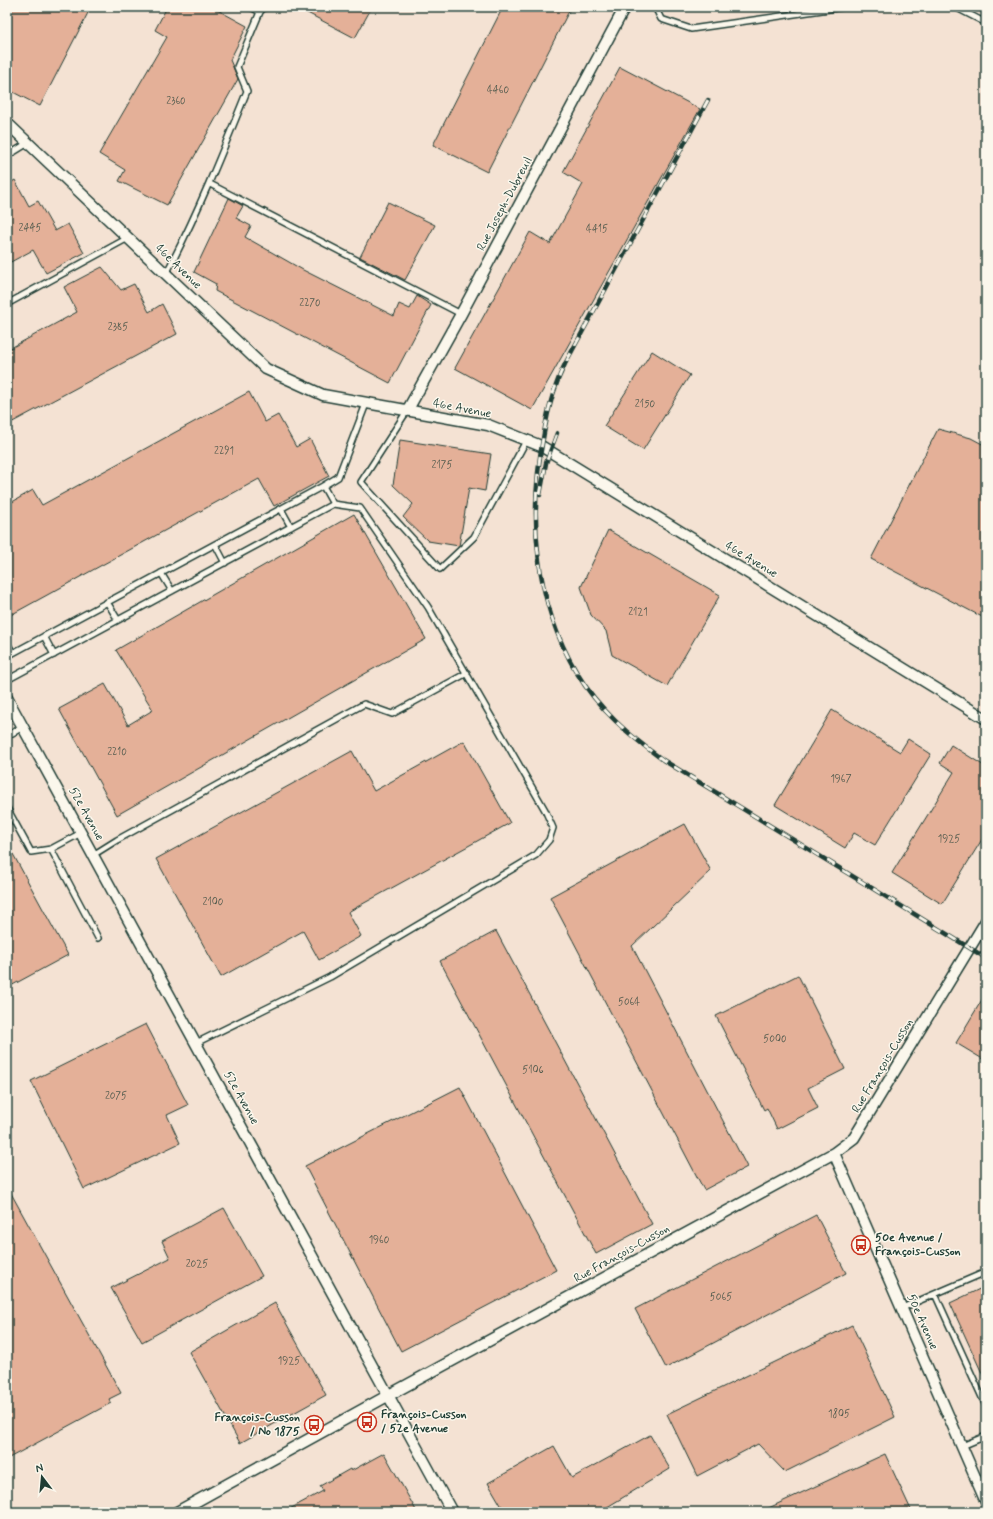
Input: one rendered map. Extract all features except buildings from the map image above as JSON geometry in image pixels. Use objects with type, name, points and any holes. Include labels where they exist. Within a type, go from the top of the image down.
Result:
[{"type":"street","name":"Rue Joseph-Dubreuil","points":[[406,411],[461,314],[624,7]]},
{"type":"street","name":"46e Avenue","points":[[7,123],[266,370],[323,395],[488,425],[551,452],[986,719]]},
{"type":"street","name":"52e Avenue","points":[[7,698],[452,1512]]},
{"type":"street","name":"Rue François-Cusson","points":[[177,1512],[834,1153],[854,1138],[986,921]]},
{"type":"street","name":"50e Avenue","points":[[834,1153],[986,1502]]},
{"type":"lane","points":[[251,7],[260,12]]},
{"type":"lane","points":[[166,274],[188,233],[210,184],[247,91],[237,67],[260,12],[264,7]]},
{"type":"lane","points":[[655,7],[661,19],[691,29],[843,7]]},
{"type":"lane","points":[[955,7],[986,23]]},
{"type":"lane","points":[[7,156],[28,143]]},
{"type":"lane","points":[[210,184],[461,314]]},
{"type":"lane","points":[[7,304],[128,238]]},
{"type":"lane","points":[[7,656],[338,477],[366,404]]},
{"type":"lane","points":[[406,411],[361,482],[440,569],[474,538],[526,440]]},
{"type":"lane","points":[[323,486],[333,504]]},
{"type":"lane","points":[[7,680],[333,504],[360,508],[428,607],[545,810],[553,828],[549,840],[536,855],[330,977],[196,1043]]},
{"type":"lane","points":[[281,509],[291,527]]},
{"type":"lane","points":[[215,544],[225,563]]},
{"type":"lane","points":[[161,573],[172,591]]},
{"type":"lane","points":[[107,602],[118,620]]},
{"type":"lane","points":[[44,636],[54,654]]},
{"type":"lane","points":[[7,642],[13,653]]},
{"type":"lane","points":[[93,855],[124,836],[364,704],[392,714],[466,673]]},
{"type":"lane","points":[[7,736],[23,727]]},
{"type":"lane","points":[[7,808],[31,852],[51,848],[81,833]]},
{"type":"lane","points":[[51,848],[98,938]]},
{"type":"lane","points":[[902,1308],[986,1272]]},
{"type":"lane","points":[[935,1294],[986,1406]]},
{"type":"lane","points":[[962,1446],[986,1436]]},
{"type":"shaded area","points":[[7,7],[986,7],[986,1512],[7,1512]]},
{"type":"railway","points":[[708,100],[565,364],[552,398],[539,464],[536,495],[538,556],[543,587],[551,617],[563,645],[585,686],[616,721],[663,760],[986,958]]},
{"type":"railway","points":[[540,495],[546,463],[557,433]]},
{"type":"place","name":"50e Avenue / François-Cusson","points":[[861,1245]]},
{"type":"place","name":"François-Cusson / 52e Avenue","points":[[367,1422]]},
{"type":"place","name":"François-Cusson / No 1875","points":[[314,1425]]}]
